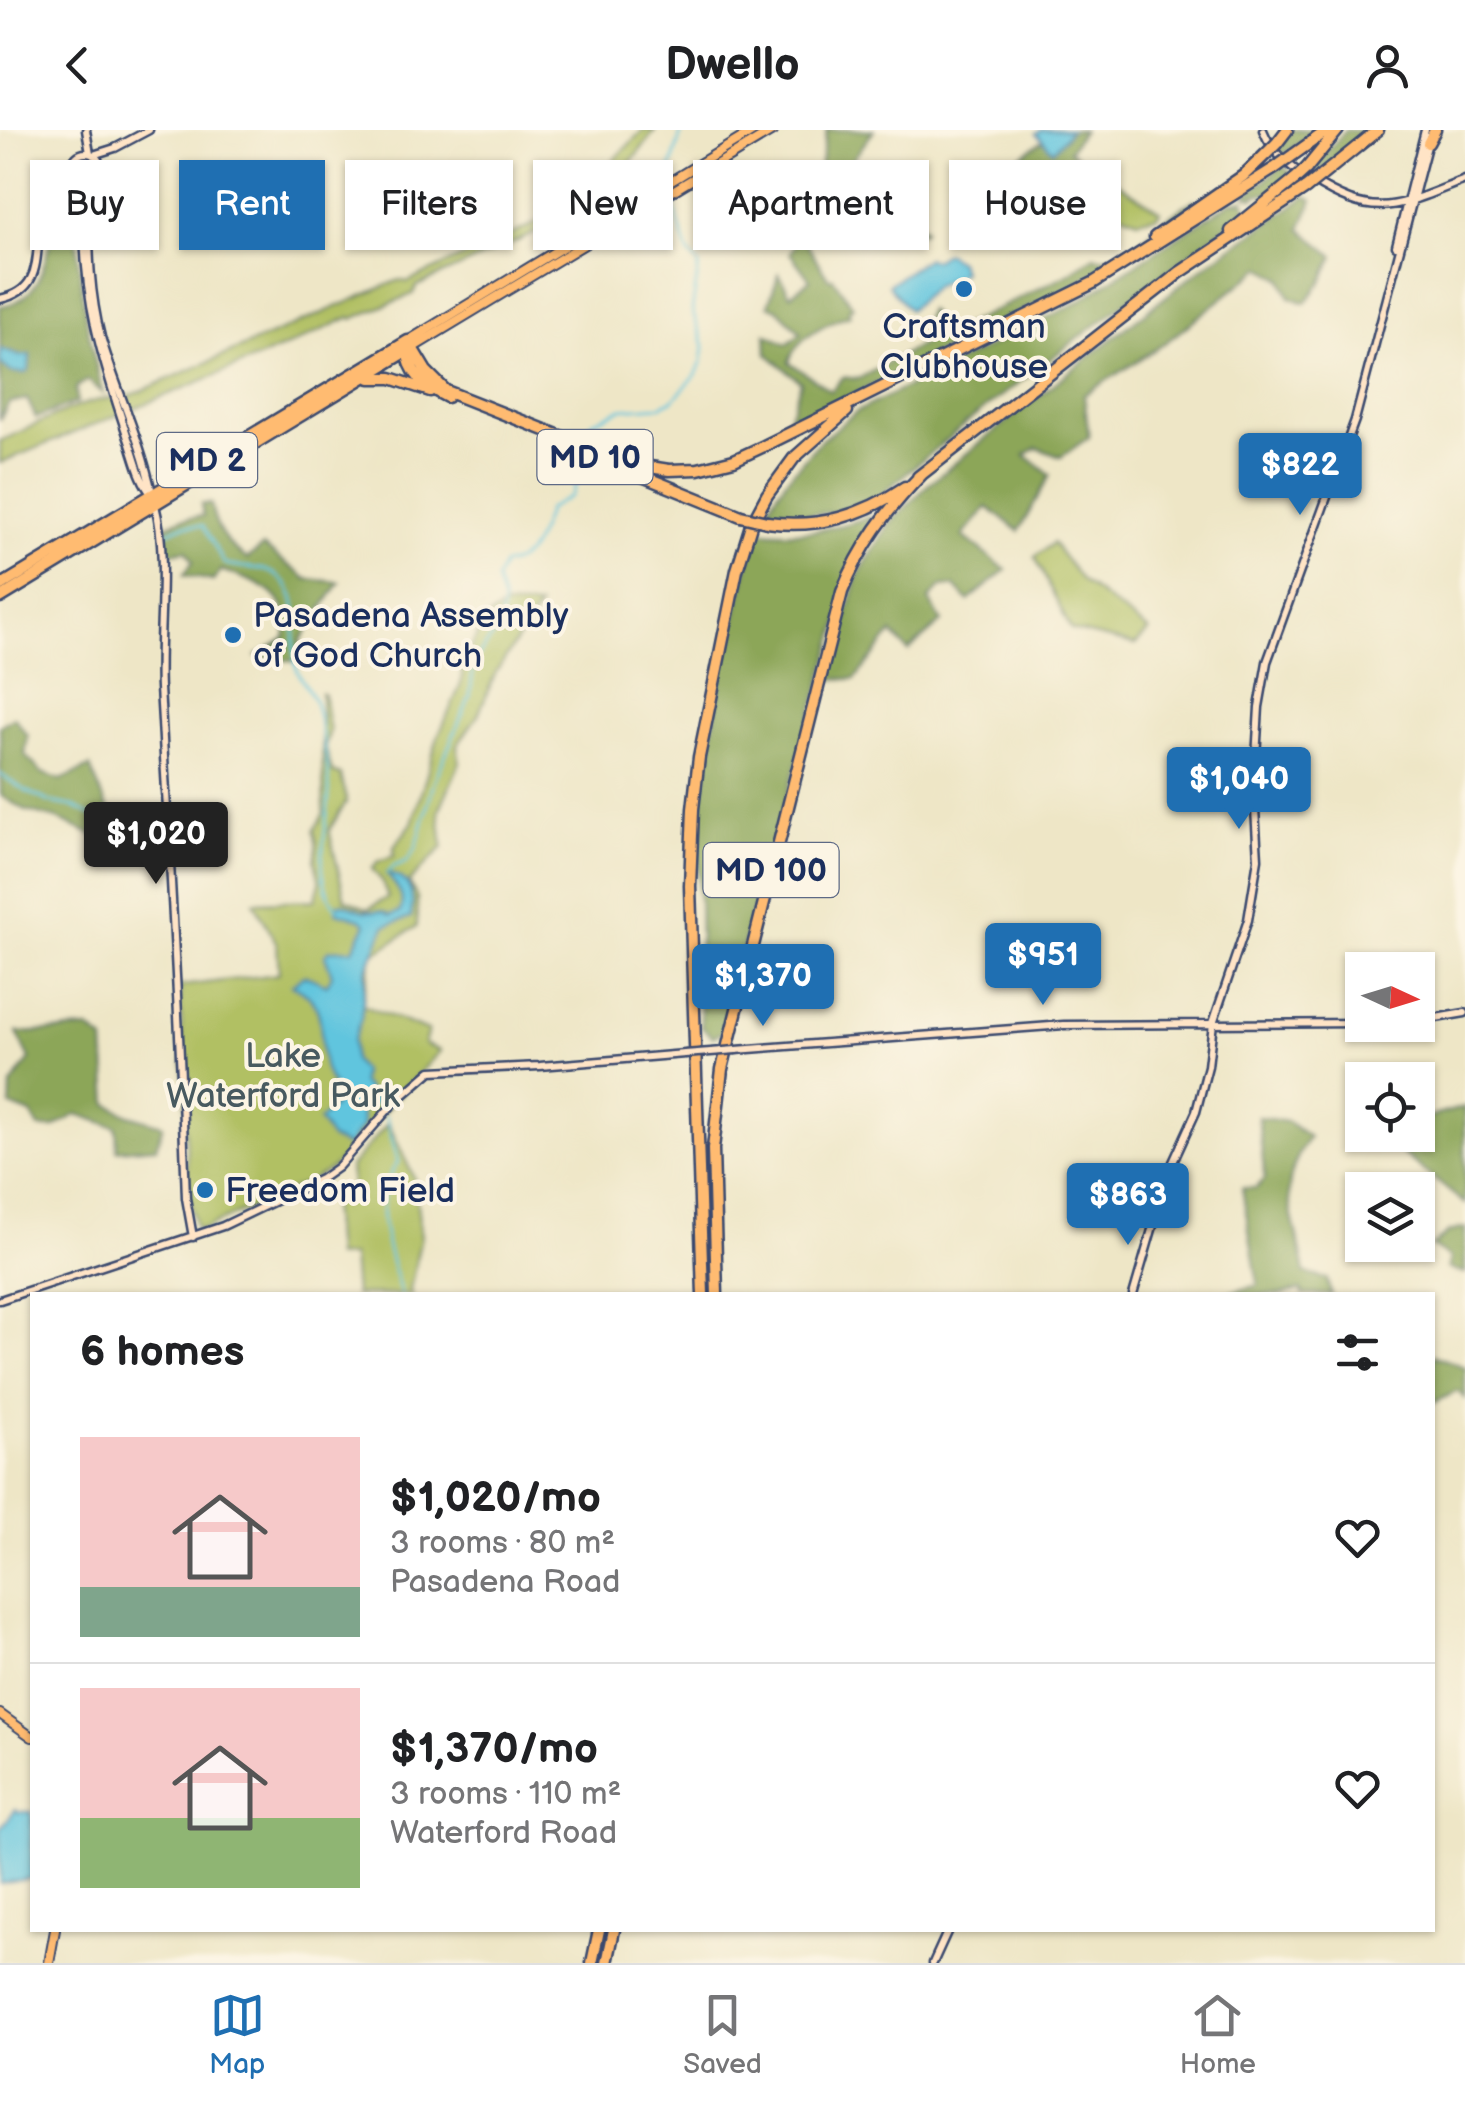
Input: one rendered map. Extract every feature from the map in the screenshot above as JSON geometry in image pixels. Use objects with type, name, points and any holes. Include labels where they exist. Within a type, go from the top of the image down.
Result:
[{"type":"highway","points":[[1088,284],[1229,186],[1266,154],[1286,130]]},
{"type":"highway","points":[[1180,273],[1295,179],[1338,130]]},
{"type":"highway","name":"MD 10","points":[[409,347],[409,364],[414,373],[450,398],[741,516],[767,522],[816,523],[846,517],[873,506],[922,474],[1180,273],[1306,188],[1378,130]]},
{"type":"highway","points":[[1428,143],[1431,130]]},
{"type":"highway","name":"MD 10","points":[[409,347],[432,378],[451,393],[616,460],[669,470],[698,469],[734,460],[1088,284],[1275,168],[1326,131]]},
{"type":"highway","name":"MD 2","points":[[0,598],[60,561],[112,518],[154,499],[354,384],[409,347]]},
{"type":"highway","name":"MD 2","points":[[0,586],[87,539],[409,347]]},
{"type":"highway","points":[[354,384],[371,378],[391,378],[450,398]]},
{"type":"highway","name":"MD 100","points":[[703,1292],[690,874],[693,809],[706,714],[740,559],[762,505],[808,443],[841,415],[886,387]]},
{"type":"highway","name":"MD 100","points":[[716,1292],[714,1130],[735,1013],[842,592],[873,531],[922,474]]},
{"type":"highway","points":[[592,1963],[599,1932]]},
{"type":"highway","points":[[607,1963],[614,1932]]},
{"type":"main road","points":[[76,160],[84,130]]},
{"type":"main road","points":[[84,130],[96,160]]},
{"type":"main road","points":[[80,154],[115,148],[149,130]]},
{"type":"main road","name":"MD 2","points":[[409,347],[755,130]]},
{"type":"main road","name":"MD 2","points":[[409,347],[774,130]]},
{"type":"main road","points":[[1263,130],[1284,162],[1339,198],[1369,208],[1394,206],[1465,180]]},
{"type":"main road","points":[[1134,1292],[1169,1171],[1196,1112],[1208,1066],[1213,1023],[1244,934],[1253,894],[1258,859],[1254,792],[1263,677],[1353,426],[1431,130]]},
{"type":"main road","points":[[1410,200],[1428,143]]},
{"type":"main road","points":[[102,160],[115,148]]},
{"type":"main road","points":[[1421,170],[1424,186],[1441,190]]},
{"type":"main road","points":[[1406,218],[1430,194]]},
{"type":"main road","points":[[1394,206],[1406,218]]},
{"type":"main road","points":[[0,299],[19,292],[33,275],[37,250]]},
{"type":"main road","points":[[83,250],[89,308],[139,470],[154,499]]},
{"type":"main road","points":[[90,250],[102,337],[154,499],[160,533],[160,684],[174,896],[186,1198],[193,1237]]},
{"type":"main road","points":[[1435,1018],[1465,1013]]},
{"type":"main road","points":[[0,1300],[193,1237],[244,1217],[333,1172],[393,1104],[422,1076],[438,1069],[540,1066],[1064,1025],[1345,1023]]},
{"type":"main road","points":[[0,1714],[30,1736]]},
{"type":"main road","points":[[49,1963],[55,1932]]},
{"type":"main road","points":[[934,1963],[947,1932]]},
{"type":"green space","points":[[643,130],[655,130],[631,160],[614,160]]},
{"type":"green space","points":[[827,130],[874,130],[852,160],[821,160]]},
{"type":"green space","points":[[1070,130],[1083,130],[1069,151],[1083,160],[1015,160],[1041,142],[1064,139]]},
{"type":"green space","points":[[1292,130],[1317,130],[1283,155],[1279,149]]},
{"type":"green space","points":[[1346,130],[1365,130],[1314,176],[1309,172]]},
{"type":"green space","points":[[1282,166],[1294,175],[1272,194],[1253,198],[1246,195]]},
{"type":"green space","points":[[1121,185],[1160,211],[1157,216],[1137,220],[1121,213]]},
{"type":"green space","points":[[1307,196],[1313,200],[1301,229],[1334,256],[1322,282],[1305,303],[1290,297],[1282,279],[1262,267],[1165,343],[1084,395],[1089,437],[1061,457],[1037,448],[1025,455],[1050,475],[1019,531],[987,507],[963,536],[1006,570],[968,601],[954,586],[941,587],[929,600],[942,622],[908,651],[892,633],[855,679],[829,679],[858,575],[890,523],[928,485],[1022,409],[1210,262]]},
{"type":"green space","points":[[1194,200],[1197,204],[1121,256],[1062,291],[786,428],[801,382],[767,354],[766,334],[787,344],[801,333],[768,305],[779,274],[790,295],[810,280],[790,253],[810,250],[853,306],[848,311],[850,315],[805,338],[789,362],[831,391],[843,377],[858,379],[937,336],[925,318],[929,310],[943,332],[948,333],[1068,274],[1094,256],[1125,252],[1177,211]]},
{"type":"green space","points":[[1244,200],[1247,211],[976,415],[877,498],[836,512],[788,516],[764,513],[820,441],[856,412],[1073,305],[1231,202]]},
{"type":"green space","points":[[533,224],[533,234],[513,243],[513,234]]},
{"type":"green space","points":[[48,250],[78,250],[82,295],[103,393],[88,380],[76,388],[77,402],[36,418],[27,399],[9,403],[0,420],[0,306],[18,301],[30,291]]},
{"type":"green space","points":[[478,250],[497,250],[417,286],[413,294],[0,463],[0,441],[61,413],[94,401],[125,398],[399,280],[408,282]]},
{"type":"green space","points":[[201,504],[211,504],[223,535],[247,559],[263,546],[307,579],[340,582],[301,640],[299,662],[257,656],[285,638],[284,610],[270,592],[221,570],[213,581],[184,575],[193,561],[186,550],[166,554],[166,526],[203,516]]},
{"type":"green space","points":[[871,516],[748,926],[725,1030],[713,1037],[701,1027],[698,825],[722,671],[756,530],[814,531]]},
{"type":"green space","points":[[1053,543],[1082,581],[1149,631],[1135,645],[1071,630],[1035,557]]},
{"type":"green space","name":"Lake Waterford Park","points":[[505,606],[539,607],[496,672],[478,715],[457,746],[460,762],[439,811],[443,847],[409,882],[417,898],[417,926],[372,955],[362,1005],[428,1031],[424,1044],[440,1051],[332,1168],[201,1230],[195,1226],[188,1190],[180,986],[279,974],[277,944],[254,902],[315,900],[320,882],[314,831],[324,813],[321,693],[330,731],[325,746],[332,772],[341,775],[347,801],[329,830],[345,899],[368,909],[388,897],[372,869],[378,861],[394,856],[394,847],[412,823],[438,737],[461,684],[463,661],[487,618]]},
{"type":"green space","points":[[14,717],[28,736],[25,755],[42,773],[61,780],[90,767],[111,816],[162,817],[159,838],[102,839],[27,811],[1,796],[0,726]]},
{"type":"green space","points":[[89,1029],[104,1041],[108,1104],[163,1125],[156,1147],[117,1150],[116,1127],[77,1114],[53,1128],[39,1128],[31,1114],[10,1106],[11,1085],[30,1059],[17,1033]]},
{"type":"green space","points":[[1465,1107],[1465,1204],[1435,1180],[1435,1172],[1425,1172],[1403,1154],[1435,1152],[1435,1115]]},
{"type":"green space","points":[[1258,1117],[1288,1122],[1309,1137],[1292,1174],[1290,1204],[1305,1273],[1327,1279],[1330,1292],[1231,1292],[1258,1285],[1242,1188],[1256,1188],[1265,1179]]},
{"type":"green space","name":"Lake Waterford Park","points":[[388,1123],[414,1178],[421,1236],[411,1292],[355,1292],[352,1256],[335,1257],[331,1202],[352,1200],[350,1167]]},
{"type":"green space","points":[[1465,1228],[1465,1273],[1448,1268],[1450,1258],[1435,1248],[1449,1232]]},
{"type":"green space","points":[[1435,1356],[1465,1367],[1465,1399],[1458,1391],[1435,1402]]},
{"type":"water","points":[[1042,130],[1070,130],[1053,151],[1036,134]]},
{"type":"water","points":[[945,253],[959,261],[962,272],[934,286],[909,310],[888,285],[927,258],[934,260]]},
{"type":"water","points":[[0,349],[30,355],[29,370],[11,372],[0,363]]},
{"type":"water","points":[[387,874],[401,879],[410,888],[411,917],[385,926],[366,971],[353,1060],[362,1071],[361,1082],[376,1101],[370,1109],[360,1106],[363,1125],[347,1146],[331,1139],[319,1121],[343,1096],[324,1067],[316,1007],[308,995],[292,985],[304,975],[327,985],[332,975],[325,955],[330,950],[353,949],[366,924],[336,912],[339,903],[390,915],[400,912],[401,896]]},
{"type":"water","points":[[16,1809],[30,1812],[30,1878],[0,1884],[0,1829]]},
{"type":"waterway","points":[[673,160],[682,130]]},
{"type":"waterway","points":[[584,435],[592,422],[621,409],[660,406],[673,400],[696,375],[702,361],[704,346],[692,310],[699,265],[688,253],[673,204]]},
{"type":"waterway","points":[[387,874],[407,861],[416,848],[434,782],[470,696],[474,662],[499,628],[503,602],[496,580],[503,565],[528,552],[548,509],[571,496],[580,473],[576,462]]},
{"type":"waterway","points":[[166,533],[184,525],[203,526],[224,563],[274,574],[294,599],[296,666],[314,700],[325,753],[329,799],[322,864],[328,895],[337,909]]},
{"type":"waterway","points":[[0,774],[24,790],[50,802],[72,806],[115,828],[146,827],[164,833]]},
{"type":"waterway","points":[[386,1117],[398,1162],[389,1178],[382,1211],[400,1292]]},
{"type":"place","name":"Craftsman Clubhouse","points":[[964,289]]},
{"type":"place","name":"Pasadena Assembly of God Church","points":[[233,635]]},
{"type":"place","name":"Freedom Field","points":[[205,1190]]}]
